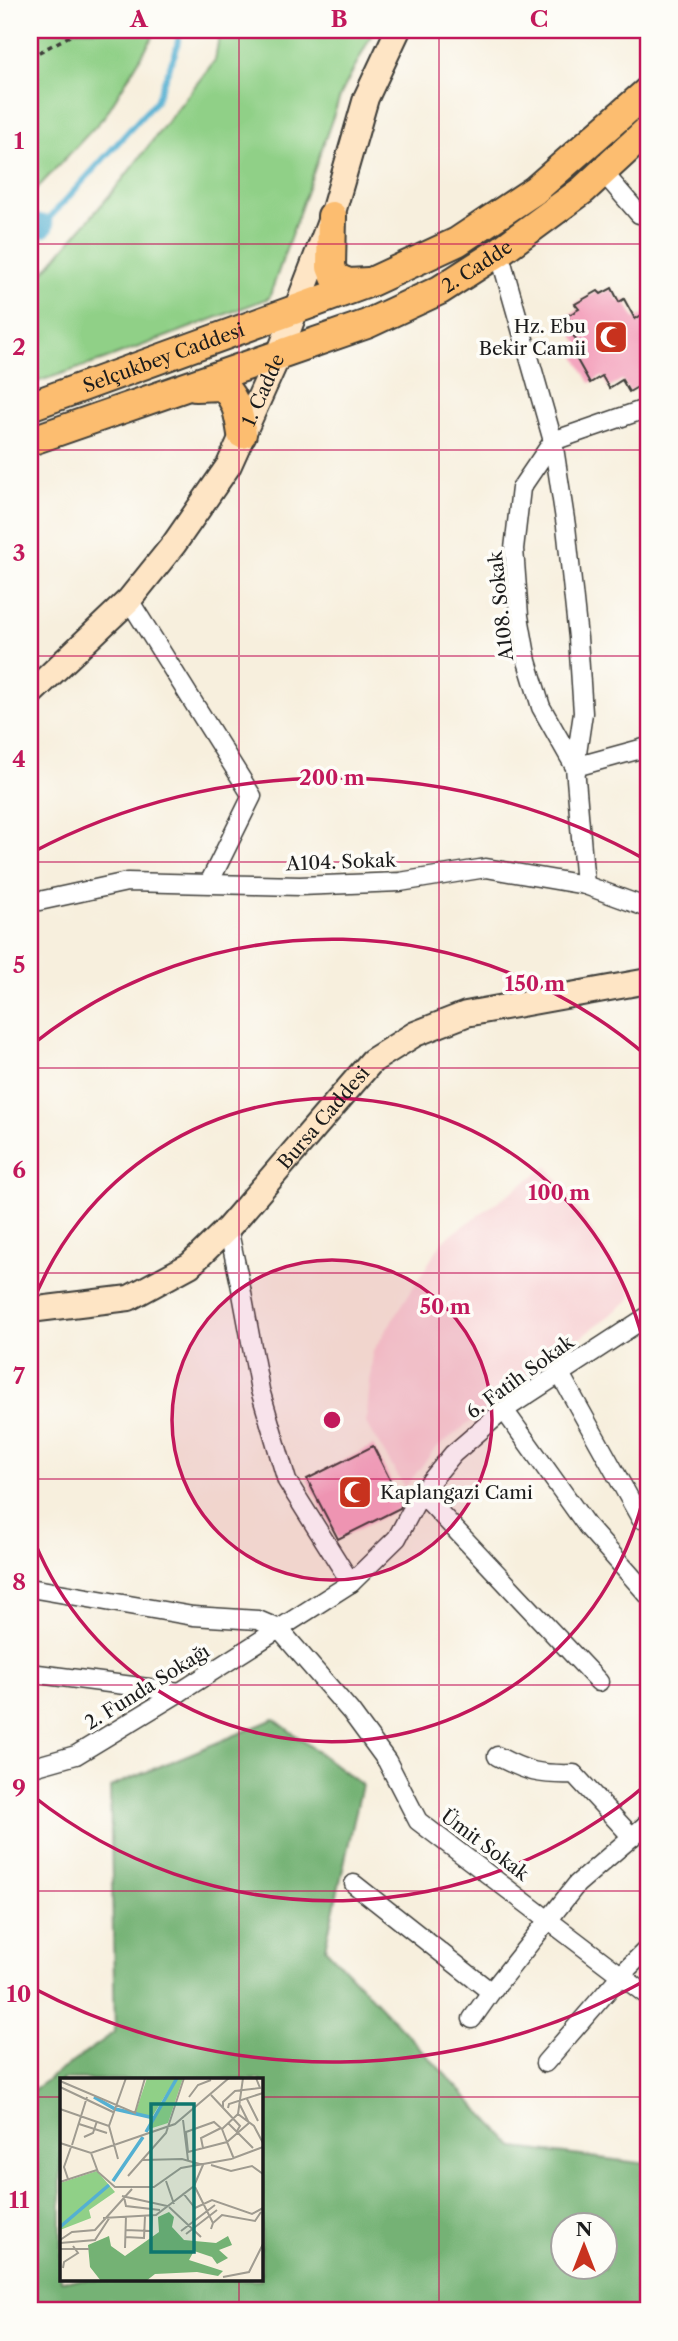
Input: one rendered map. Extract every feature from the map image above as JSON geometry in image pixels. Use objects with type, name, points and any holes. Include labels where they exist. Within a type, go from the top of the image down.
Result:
[{"type":"main road","name":"1. Cadde","points":[[30,694],[129,600],[174,544],[229,465],[279,354],[332,216],[366,98],[398,30]]},
{"type":"main road","name":"2. Cadde","points":[[296,309],[371,282],[457,242],[535,190],[648,91]]},
{"type":"main road","name":"2. Cadde","points":[[279,354],[379,318],[440,290],[499,252],[583,190],[648,130]]},
{"type":"main road","points":[[332,216],[331,267],[335,277],[348,283],[371,282]]},
{"type":"main road","name":"Selçukbey Caddesi","points":[[30,406],[296,309]]},
{"type":"main road","name":"Selçukbey Caddesi","points":[[30,441],[279,354]]},
{"type":"main road","points":[[175,390],[208,385],[223,386],[239,408],[242,434]]},
{"type":"main road","name":"Bursa Caddesi","points":[[30,1310],[129,1298],[190,1265],[228,1228],[372,1061],[415,1034],[466,1014],[648,981]]},
{"type":"street","points":[[603,172],[645,216]]},
{"type":"street","name":"A108. Sokak","points":[[499,252],[553,441],[566,526],[583,713],[575,767],[585,885]]},
{"type":"street","points":[[553,441],[648,408]]},
{"type":"street","name":"A108. Sokak","points":[[553,441],[521,488],[514,549],[519,616],[527,661],[541,707],[575,767]]},
{"type":"street","points":[[129,600],[252,796],[209,883]]},
{"type":"street","points":[[575,767],[648,747]]},
{"type":"street","name":"A104. Sokak","points":[[30,904],[127,882],[300,886],[400,882],[486,868],[585,885],[648,908]]},
{"type":"street","points":[[228,1228],[242,1288],[260,1390],[287,1481],[351,1583]]},
{"type":"street","name":"6. Fatih Sokak","points":[[279,1629],[351,1583],[397,1538],[421,1493],[453,1454],[504,1410],[648,1316]]},
{"type":"street","points":[[559,1372],[641,1519]]},
{"type":"street","points":[[504,1410],[587,1526],[648,1595]]},
{"type":"street","points":[[421,1493],[599,1682]]},
{"type":"street","points":[[30,1588],[193,1616],[258,1620],[279,1629]]},
{"type":"street","name":"2. Funda Sokağı","points":[[30,1768],[76,1755],[279,1629]]},
{"type":"street","name":"Ümit Sokak","points":[[279,1629],[351,1712],[380,1752],[418,1821],[648,1996]]},
{"type":"street","points":[[30,1673],[180,1692]]},
{"type":"street","points":[[497,1756],[519,1768],[544,1775],[574,1774],[632,1837]]},
{"type":"street","points":[[472,2020],[577,1884],[648,1823]]},
{"type":"street","points":[[354,1884],[491,1992]]},
{"type":"street","points":[[545,2063],[648,1948]]},
{"type":"path","points":[[30,57],[81,30]]},
{"type":"shaded area","points":[[548,1166],[630,1286],[631,1299],[435,1449],[405,1488],[366,1423],[373,1351],[443,1240]]},
{"type":"green space","points":[[30,30],[157,30],[105,116],[30,196]]},
{"type":"green space","points":[[220,30],[374,30],[341,94],[269,298],[104,360],[30,384],[30,288],[115,189],[215,60]]},
{"type":"green space","points":[[274,1719],[362,1785],[325,1948],[515,2148],[648,2164],[648,2311],[30,2311],[30,2092],[115,2032],[110,1787]]},
{"type":"building","name":"Hz. Ebu Bekir Camii","points":[[612,288],[619,302],[624,299],[635,319],[648,311],[648,381],[629,392],[622,380],[609,388],[602,376],[590,383],[572,351],[580,347],[569,328],[573,326],[567,316],[579,309],[575,304],[598,291],[601,294]]},
{"type":"building","name":"Kaplangazi Cami","points":[[373,1446],[402,1504],[400,1508],[338,1539],[307,1479]]},
{"type":"waterway","points":[[30,246],[42,226],[156,101],[176,51],[180,30]]},
{"type":"waterway","points":[[30,225],[42,226]]},
{"type":"place","name":"Hz. Ebu Bekir Camii","points":[[611,337]]},
{"type":"place","name":"Kaplangazi Cami","points":[[355,1492]]}]
